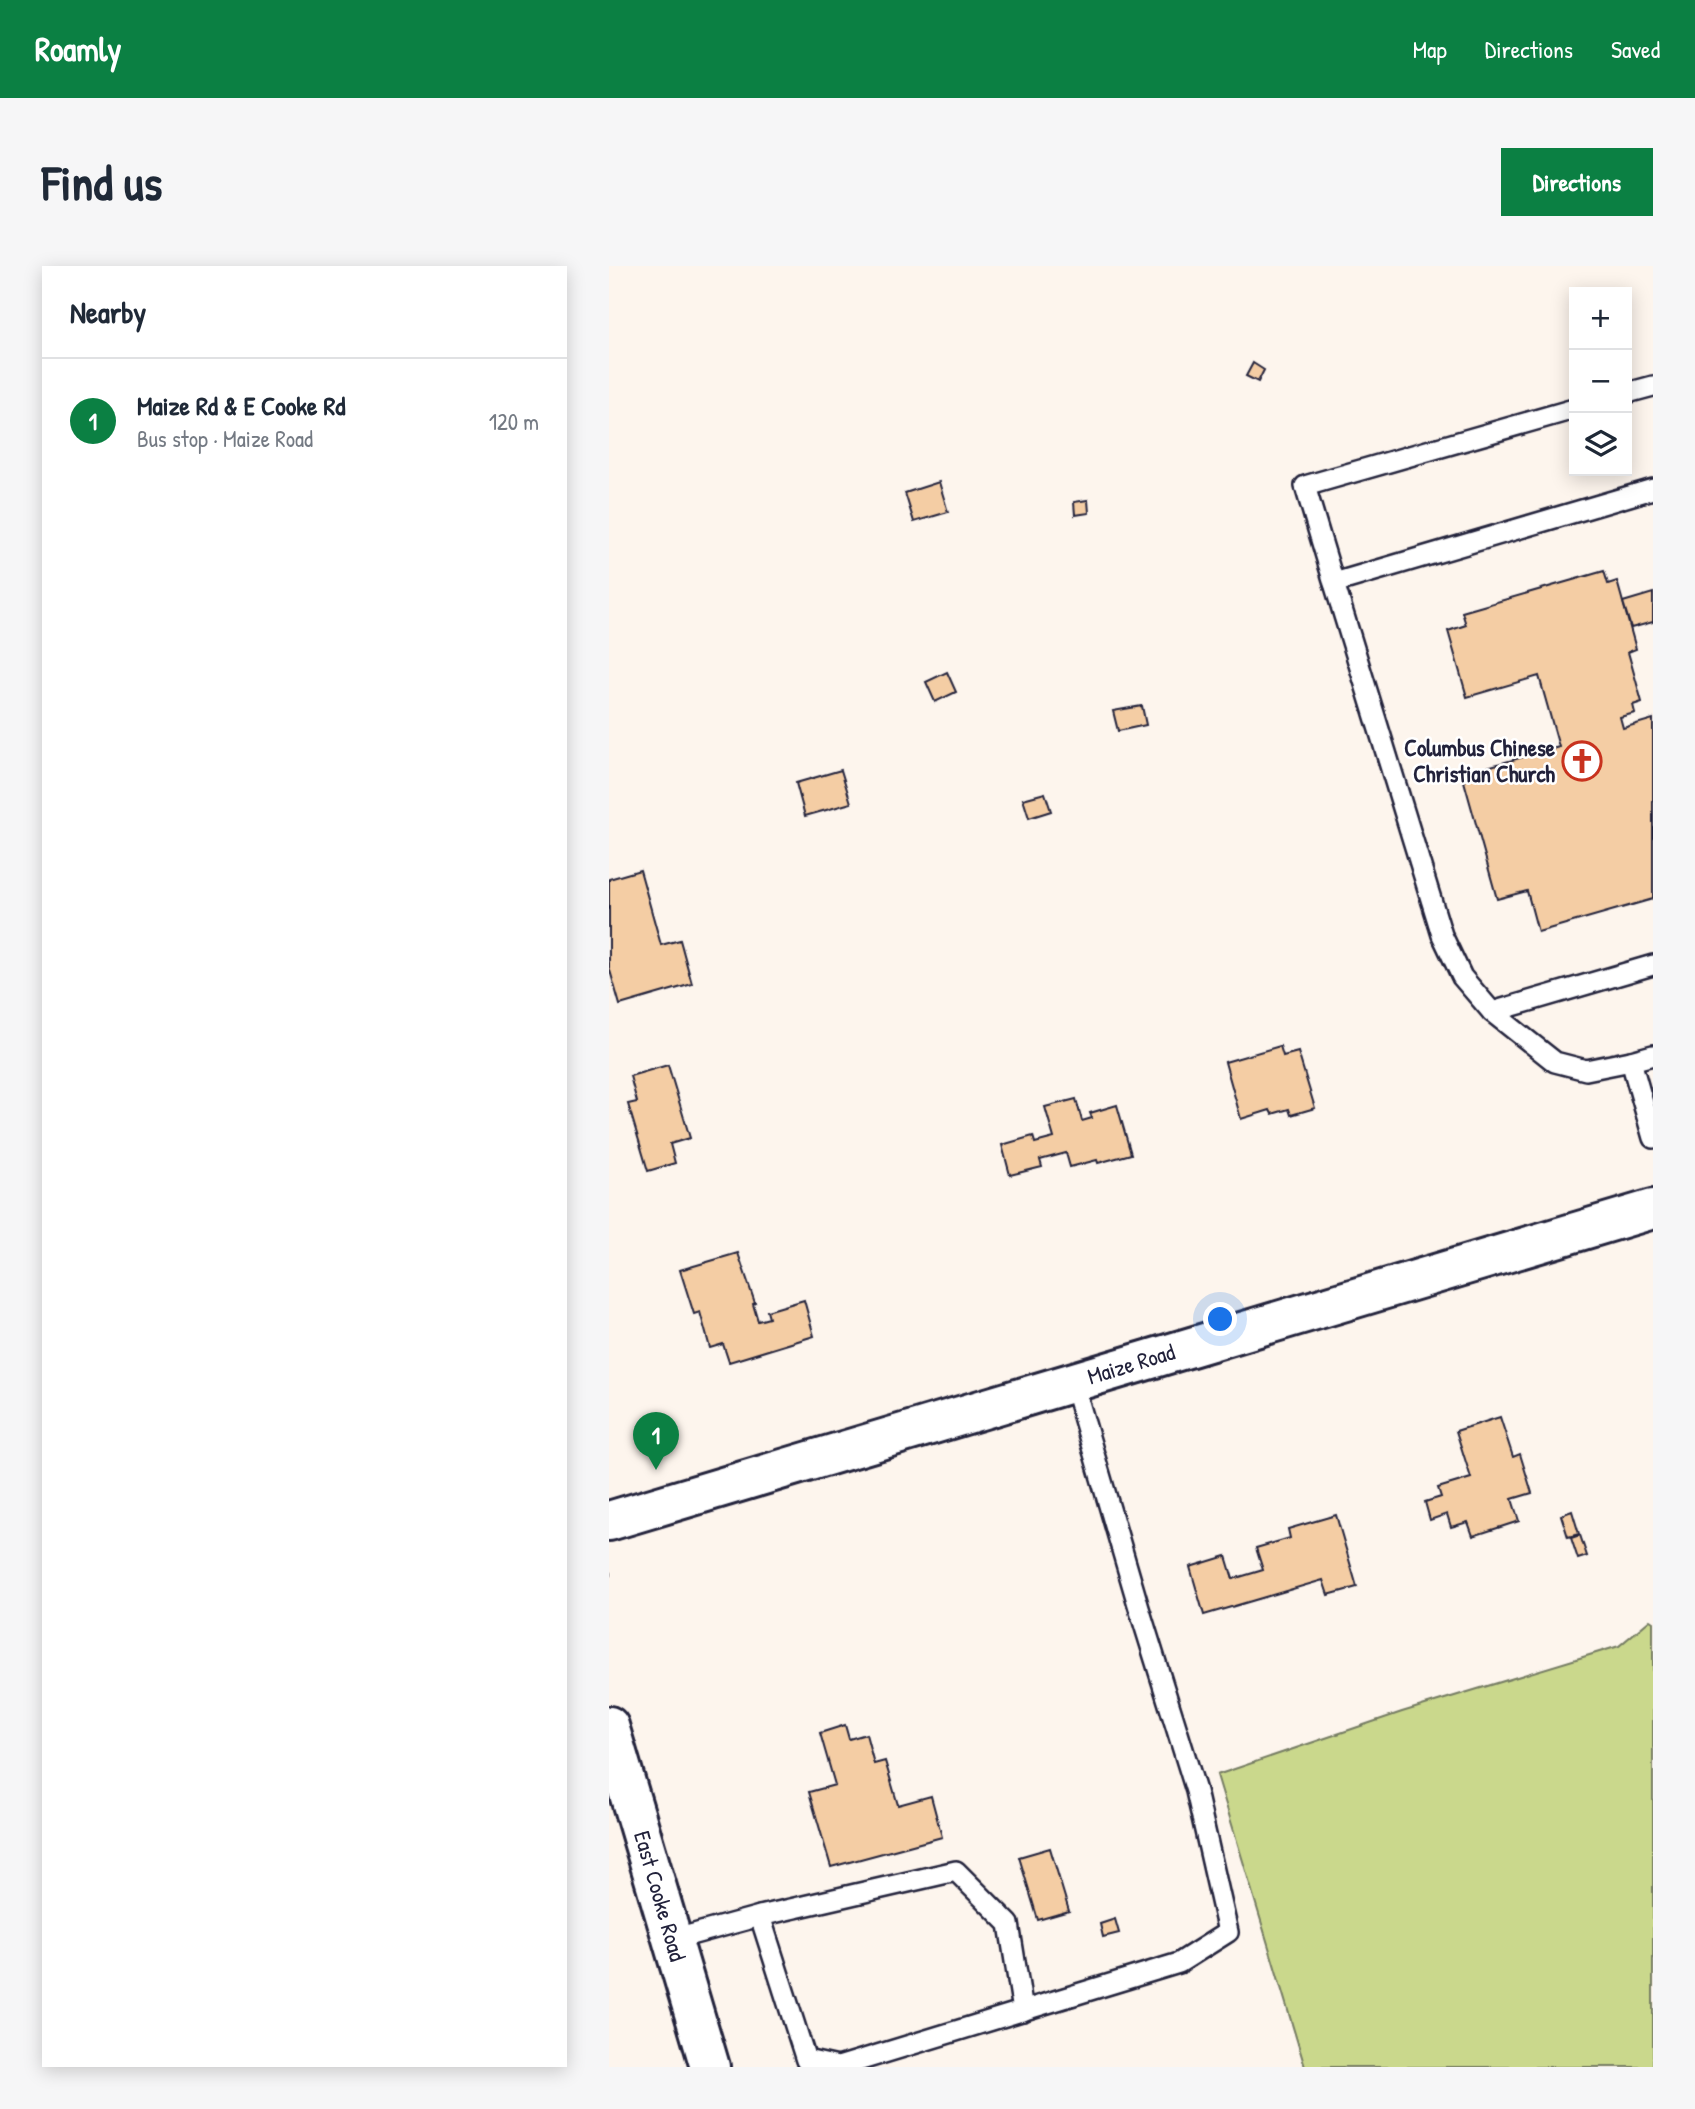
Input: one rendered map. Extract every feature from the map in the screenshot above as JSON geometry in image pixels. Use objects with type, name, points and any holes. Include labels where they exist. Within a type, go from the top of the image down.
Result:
[{"type":"street","name":"Maize Road","points":[[609,1521],[1653,1209]]},
{"type":"street","name":"East Cooke Road","points":[[609,1726],[710,2067]]},
{"type":"lane","points":[[1632,392],[1653,386]]},
{"type":"lane","points":[[1569,410],[1305,486],[1442,935],[1462,976],[1492,1012],[1555,1062],[1586,1070],[1653,1055]]},
{"type":"lane","points":[[1334,583],[1653,489]]},
{"type":"lane","points":[[1492,1012],[1653,965]]},
{"type":"lane","points":[[1631,1061],[1653,1138]]},
{"type":"lane","points":[[760,1916],[806,2060],[838,2067],[1179,1963],[1228,1932],[1196,1791],[1073,1382]]},
{"type":"lane","points":[[672,1940],[760,1916],[956,1871],[1009,1924],[1023,2011]]},
{"type":"green space","points":[[1650,1620],[1653,1622],[1653,2067],[1305,2067],[1217,1775],[1402,1712],[1619,1646]]},
{"type":"building","points":[[1253,363],[1264,370],[1258,382],[1246,376]]},
{"type":"building","points":[[939,482],[948,512],[914,522],[905,493]]},
{"type":"building","points":[[1088,500],[1089,513],[1075,515],[1074,502]]},
{"type":"building","name":"Columbus Chinese Christian Church","points":[[1604,571],[1608,584],[1617,581],[1636,649],[1628,652],[1642,702],[1633,705],[1635,713],[1620,717],[1623,728],[1653,719],[1653,899],[1538,932],[1527,891],[1497,899],[1462,774],[1559,747],[1539,676],[1467,697],[1448,631],[1466,625],[1462,612]]},
{"type":"building","points":[[1653,593],[1653,622],[1631,628],[1623,602]]},
{"type":"building","points":[[947,672],[956,692],[935,702],[926,682]]},
{"type":"building","points":[[1142,706],[1146,725],[1118,731],[1113,711]]},
{"type":"building","points":[[841,770],[851,803],[805,816],[796,783]]},
{"type":"building","points":[[1045,793],[1051,811],[1029,818],[1023,799]]},
{"type":"building","points":[[640,870],[661,945],[680,940],[692,984],[620,1005],[609,967],[609,879]]},
{"type":"building","points":[[1280,1046],[1283,1056],[1298,1052],[1315,1108],[1291,1115],[1289,1109],[1272,1114],[1270,1110],[1241,1119],[1225,1062]]},
{"type":"building","points":[[668,1065],[690,1138],[670,1144],[675,1163],[648,1171],[628,1104],[637,1102],[630,1076]]},
{"type":"building","points":[[1076,1099],[1082,1121],[1092,1118],[1090,1113],[1117,1105],[1131,1154],[1070,1167],[1066,1153],[1040,1160],[1042,1167],[1010,1175],[1002,1145],[1033,1136],[1035,1143],[1054,1138],[1045,1107]]},
{"type":"building","points":[[738,1253],[755,1303],[753,1304],[758,1321],[769,1318],[767,1311],[804,1300],[814,1336],[729,1362],[723,1344],[710,1348],[700,1312],[694,1314],[680,1270]]},
{"type":"building","points":[[1500,1417],[1513,1457],[1520,1454],[1532,1493],[1512,1499],[1519,1521],[1473,1536],[1468,1522],[1451,1527],[1447,1514],[1430,1520],[1425,1502],[1441,1497],[1438,1488],[1471,1478],[1456,1431]]},
{"type":"building","points":[[1572,1511],[1579,1534],[1568,1537],[1561,1515]]},
{"type":"building","points":[[1336,1515],[1357,1587],[1328,1595],[1323,1580],[1204,1615],[1190,1567],[1226,1556],[1233,1579],[1263,1570],[1256,1548],[1290,1538],[1288,1529]]},
{"type":"building","points":[[1580,1535],[1587,1556],[1578,1559],[1571,1538]]},
{"type":"building","points":[[845,1725],[849,1739],[866,1734],[874,1764],[885,1761],[898,1805],[931,1796],[942,1837],[831,1867],[809,1792],[835,1785],[820,1733]]},
{"type":"building","points":[[1050,1848],[1069,1911],[1038,1920],[1019,1857]]},
{"type":"building","points":[[1115,1919],[1119,1933],[1103,1937],[1100,1924]]},
{"type":"place","name":"Columbus Chinese Christian Church","points":[[1582,761]]},
{"type":"place","name":"Maize Rd & E Cooke Rd","points":[[656,1470]]}]
